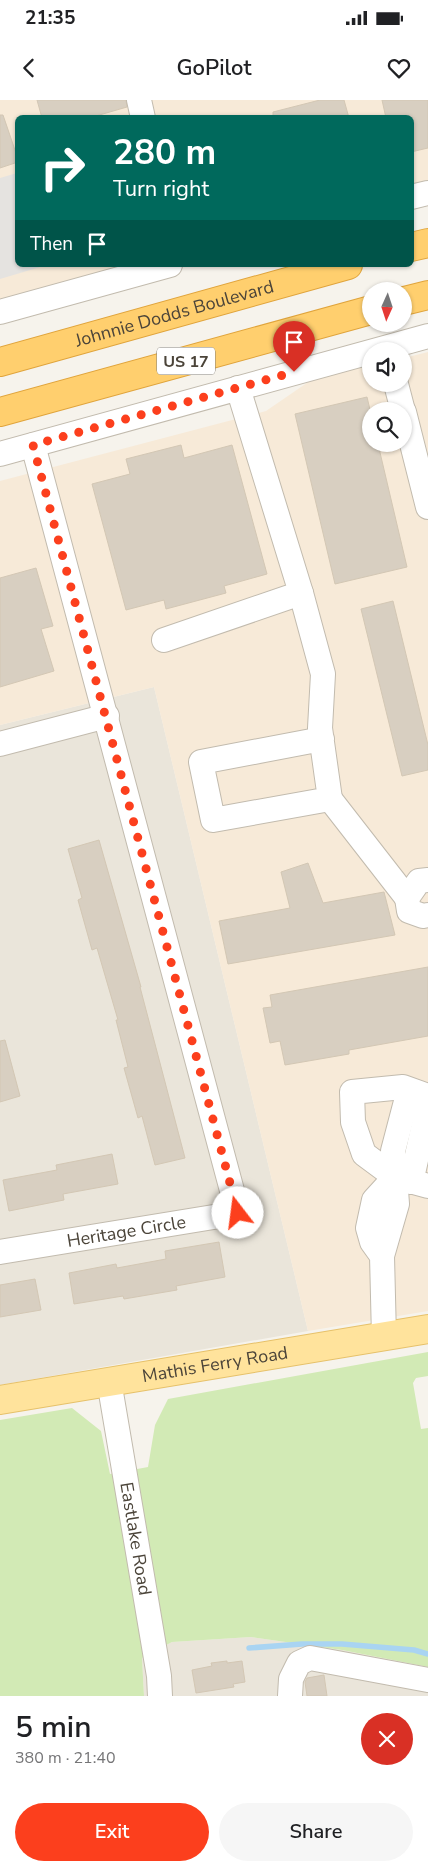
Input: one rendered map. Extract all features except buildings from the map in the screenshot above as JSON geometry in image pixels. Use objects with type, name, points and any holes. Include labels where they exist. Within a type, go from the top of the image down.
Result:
[{"type":"highway","points":[[414,246],[428,243]]},
{"type":"highway","name":"Johnnie Dodds Boulevard","points":[[0,362],[341,267]]},
{"type":"highway","points":[[412,299],[428,295]]},
{"type":"highway","name":"US 17","points":[[0,412],[362,312]]},
{"type":"main road","name":"Mathis Ferry Road","points":[[0,1400],[428,1329]]},
{"type":"street","points":[[139,100],[142,115]]},
{"type":"street","points":[[414,196],[428,193]]},
{"type":"street","points":[[0,312],[133,270],[155,267]]},
{"type":"street","points":[[410,342],[428,336]]},
{"type":"street","points":[[0,454],[362,356]]},
{"type":"street","points":[[238,388],[301,593],[323,674],[320,728],[330,799],[407,898],[409,911],[423,916],[428,915]]},
{"type":"street","points":[[412,444],[428,507]]},
{"type":"street","name":"Heritage Circle","points":[[0,1252],[238,1213],[33,445]]},
{"type":"street","points":[[164,640],[301,593]]},
{"type":"street","points":[[0,744],[106,716]]},
{"type":"street","points":[[322,739],[201,762],[213,820],[330,799]]},
{"type":"street","points":[[407,898],[419,882],[428,880]]},
{"type":"street","points":[[403,1087],[419,1093],[393,1151],[411,1182],[364,1154],[353,1122],[352,1092],[403,1087]]},
{"type":"street","points":[[384,1337],[382,1256],[397,1204],[411,1182],[428,1107]]},
{"type":"street","name":"Eastlake Road","points":[[109,1381],[159,1676],[160,1696]]},
{"type":"street","points":[[290,1696],[291,1679],[299,1663],[310,1658],[428,1680]]},
{"type":"shaded area","points":[[0,100],[127,100],[131,115],[15,115],[15,267],[124,267],[0,305]]},
{"type":"shaded area","points":[[148,100],[428,100],[428,187],[414,191],[414,115],[152,115]]},
{"type":"shaded area","points":[[15,174],[15,267],[40,267],[0,279],[0,178]]},
{"type":"shaded area","points":[[428,352],[428,1311],[308,1331],[154,687],[0,725],[0,481],[266,411],[317,376],[362,367],[362,392],[412,392],[412,356]]},
{"type":"shaded area","points":[[154,687],[308,1331],[0,1385],[0,725]]},
{"type":"shaded area","points":[[251,1637],[342,1650],[428,1667],[428,1696],[144,1696],[142,1658],[172,1642]]},
{"type":"green space","points":[[428,1352],[428,1376],[416,1378],[413,1383],[421,1429],[428,1428],[428,1667],[342,1650],[251,1637],[172,1642],[142,1658],[144,1696],[0,1696],[0,1420],[72,1408],[101,1431],[110,1474],[148,1467],[155,1425],[168,1399]]},
{"type":"waterway","points":[[249,1648],[302,1644],[342,1644],[414,1650],[428,1654]]},
{"type":"route","points":[[238,1213],[112,735],[33,445],[294,372]]}]
